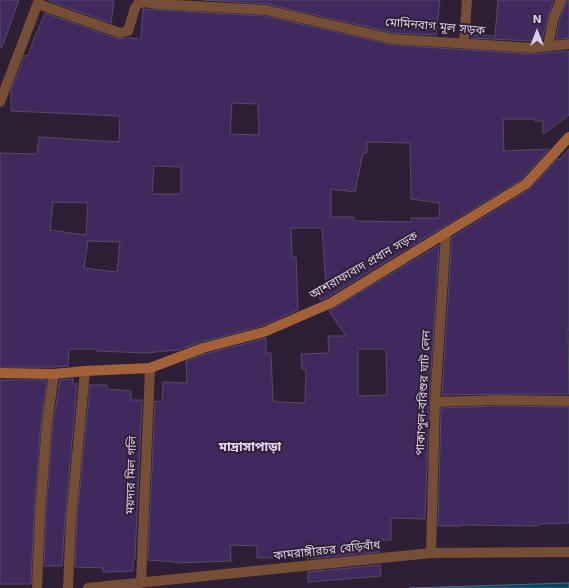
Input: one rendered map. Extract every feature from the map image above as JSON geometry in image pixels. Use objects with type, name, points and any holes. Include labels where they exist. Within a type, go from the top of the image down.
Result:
[{"type":"street","points":[[464,43],[467,0]]},
{"type":"street","points":[[548,46],[553,20],[561,0]]},
{"type":"street","points":[[0,102],[39,2]]},
{"type":"street","name":"মোমিনবাগ মূল সড়ক","points":[[39,2],[120,33],[128,31],[135,8],[138,4],[144,2],[157,4],[216,3],[266,10],[394,39],[532,48],[569,44]]},
{"type":"street","name":"আশরাফাবাদ প্রধান সড়ক","points":[[0,373],[54,374],[85,370],[150,368],[203,348],[264,332],[331,303],[526,184],[569,137]]},
{"type":"street","name":"পাকাপুল-বরিশুর ঘাট লেন","points":[[431,553],[434,402],[446,234]]},
{"type":"street","name":"ময়দার মিল গলি","points":[[141,583],[150,368]]},
{"type":"street","points":[[68,588],[71,519],[85,370]]},
{"type":"street","points":[[37,588],[47,423],[54,374]]},
{"type":"street","points":[[434,402],[500,400],[569,401]]},
{"type":"street","name":"কামরাঙ্গীরচর বেড়িবাঁধ","points":[[88,588],[431,553],[569,552]]},
{"type":"water","points":[[569,583],[569,588],[409,588]]},
{"type":"building","points":[[0,0],[19,0],[2,47],[0,47]]},
{"type":"building","points":[[114,0],[111,23],[49,1]]},
{"type":"building","points":[[203,0],[440,0],[436,35],[394,33],[267,4]]},
{"type":"building","points":[[498,0],[554,0],[547,19],[542,40],[532,41],[471,38],[472,35],[495,36]]},
{"type":"building","points":[[567,0],[569,0],[569,38],[556,39],[559,22]]},
{"type":"building","points":[[143,9],[265,16],[393,45],[532,54],[569,51],[569,115],[543,134],[543,121],[535,121],[535,119],[503,119],[504,151],[549,149],[522,179],[328,297],[321,300],[315,291],[326,286],[322,228],[291,228],[292,257],[296,257],[298,310],[262,326],[201,342],[178,350],[145,353],[96,351],[96,349],[69,349],[68,366],[0,367],[0,153],[37,154],[39,137],[119,142],[120,116],[11,111],[11,90],[25,55],[28,56],[45,13],[118,39],[141,39]],"holes":[[[232,103],[258,104],[259,135],[230,134]],[[367,142],[410,143],[411,199],[440,203],[439,218],[411,218],[411,222],[354,221],[354,217],[331,217],[331,189],[355,192],[363,153],[367,153]],[[154,166],[181,167],[181,194],[152,194]],[[53,202],[88,203],[86,235],[50,230]],[[88,241],[120,242],[117,272],[84,268]]]},
{"type":"building","points":[[569,149],[569,394],[442,395],[452,237],[530,189],[558,158],[559,160]]},
{"type":"building","points":[[439,245],[429,402],[425,519],[391,518],[391,540],[378,540],[379,552],[307,559],[306,557],[257,558],[257,546],[230,545],[231,561],[175,563],[148,560],[155,401],[162,402],[163,382],[187,383],[186,361],[205,354],[266,338],[266,353],[271,353],[273,401],[305,403],[306,369],[302,369],[301,354],[329,353],[328,336],[346,336],[329,311]],"holes":[[[358,349],[386,349],[387,395],[358,396]]]},
{"type":"building","points":[[73,379],[73,384],[77,384],[62,566],[44,566],[46,514],[53,424],[60,380]]},
{"type":"building","points":[[0,380],[47,380],[41,422],[34,514],[31,584],[0,584]]},
{"type":"building","points":[[90,385],[107,385],[107,389],[131,391],[131,400],[142,400],[135,560],[133,560],[133,571],[103,572],[103,568],[75,567],[77,519]]},
{"type":"building","points":[[500,406],[569,407],[569,523],[538,524],[538,526],[438,526],[441,408]]},
{"type":"building","points":[[380,565],[381,576],[308,582],[308,572]]},
{"type":"district","name":"মাদ্রাসাপাড়া","points":[[250,448]]}]
